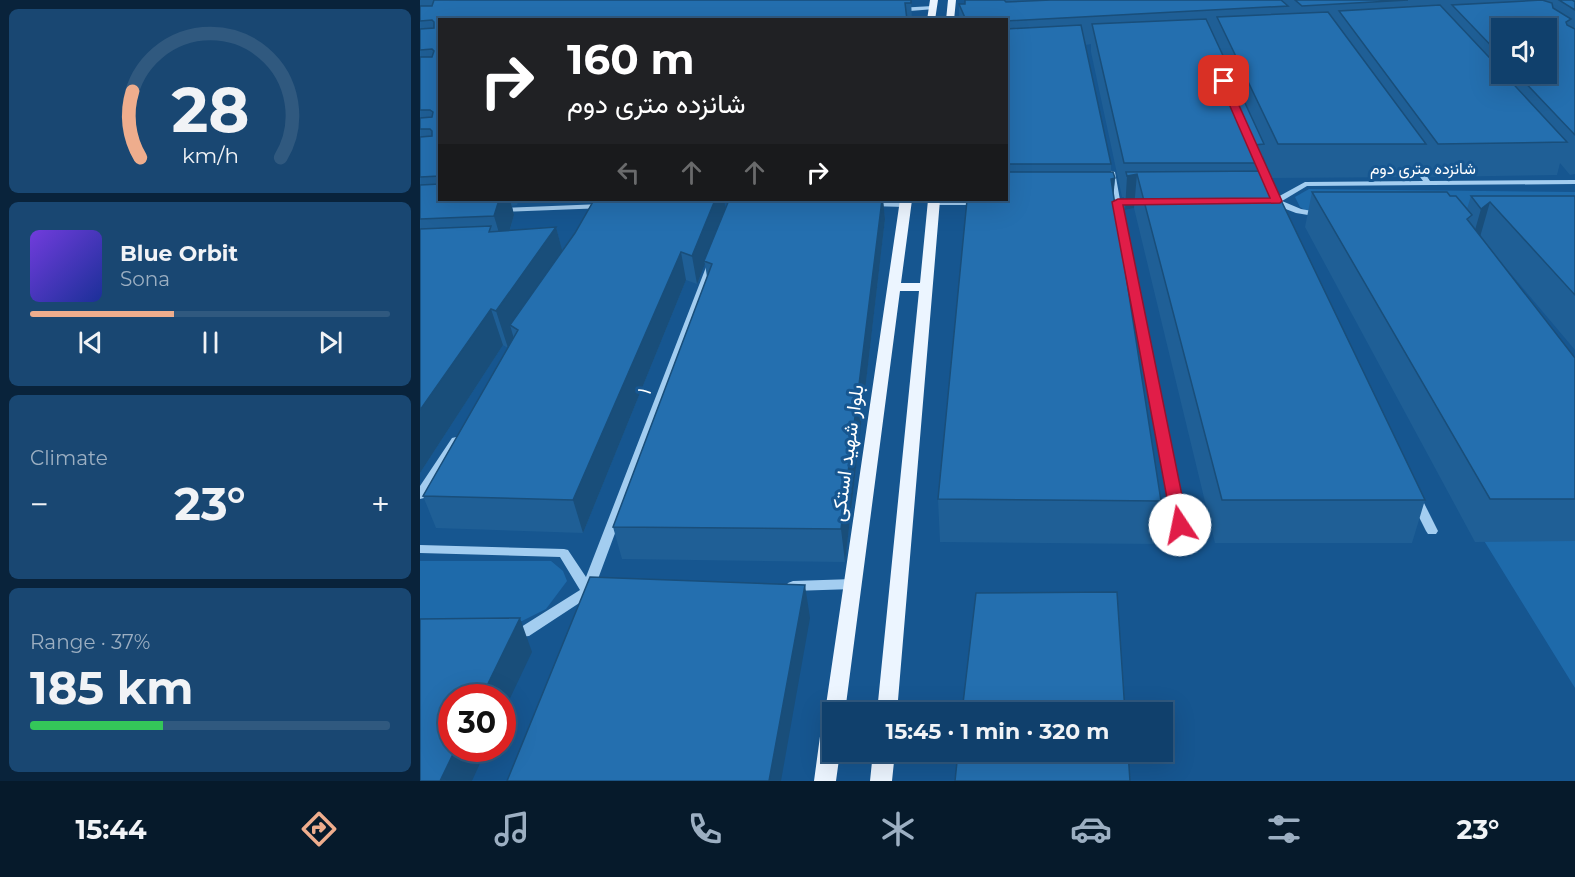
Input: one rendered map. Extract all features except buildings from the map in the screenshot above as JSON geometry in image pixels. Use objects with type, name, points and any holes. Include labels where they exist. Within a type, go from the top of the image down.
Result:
[{"type":"main road","points":[[950,18],[951,3]]},
{"type":"main road","points":[[888,702],[933,201]]},
{"type":"main road","name":"بلوار شهید استکی","points":[[836,702],[905,202]]},
{"type":"main road","points":[[894,287],[926,287]]},
{"type":"main road","points":[[825,781],[828,762]]},
{"type":"main road","points":[[881,781],[883,762]]},
{"type":"street","points":[[951,3],[962,5]]},
{"type":"street","points":[[885,10],[933,4]]},
{"type":"street","points":[[1409,155],[1428,183]]},
{"type":"street","points":[[1108,158],[1180,525]]},
{"type":"street","points":[[1562,173],[1573,182]]},
{"type":"street","name":"شانزده متری دوم","points":[[1271,201],[1305,184],[1573,182]]},
{"type":"street","points":[[1272,190],[1271,201],[1286,222]]},
{"type":"street","points":[[933,201],[991,203]]},
{"type":"street","points":[[1271,201],[1299,211],[1331,217]]},
{"type":"street","points":[[859,204],[905,202]]},
{"type":"street","points":[[1094,202],[1152,202]]},
{"type":"street","points":[[490,210],[538,204],[614,206]]},
{"type":"street","name":"۱","points":[[579,612],[717,248]]},
{"type":"street","points":[[420,495],[464,427]]},
{"type":"street","points":[[1412,488],[1432,531]]},
{"type":"street","points":[[420,549],[564,553],[588,591]]},
{"type":"street","points":[[784,586],[853,584]]},
{"type":"street","points":[[501,633],[524,632],[588,591],[611,590]]},
{"type":"shaded area","points":[[1309,189],[1575,192],[1575,218],[1310,213],[1300,207],[1295,197]]},
{"type":"shaded area","points":[[1575,538],[1575,688],[1483,539]]},
{"type":"shaded area","points":[[420,561],[551,561],[563,571],[567,581],[546,609],[522,621],[420,621]]},
{"type":"route","points":[[1180,525],[1118,202],[1276,201],[1224,81]]}]
